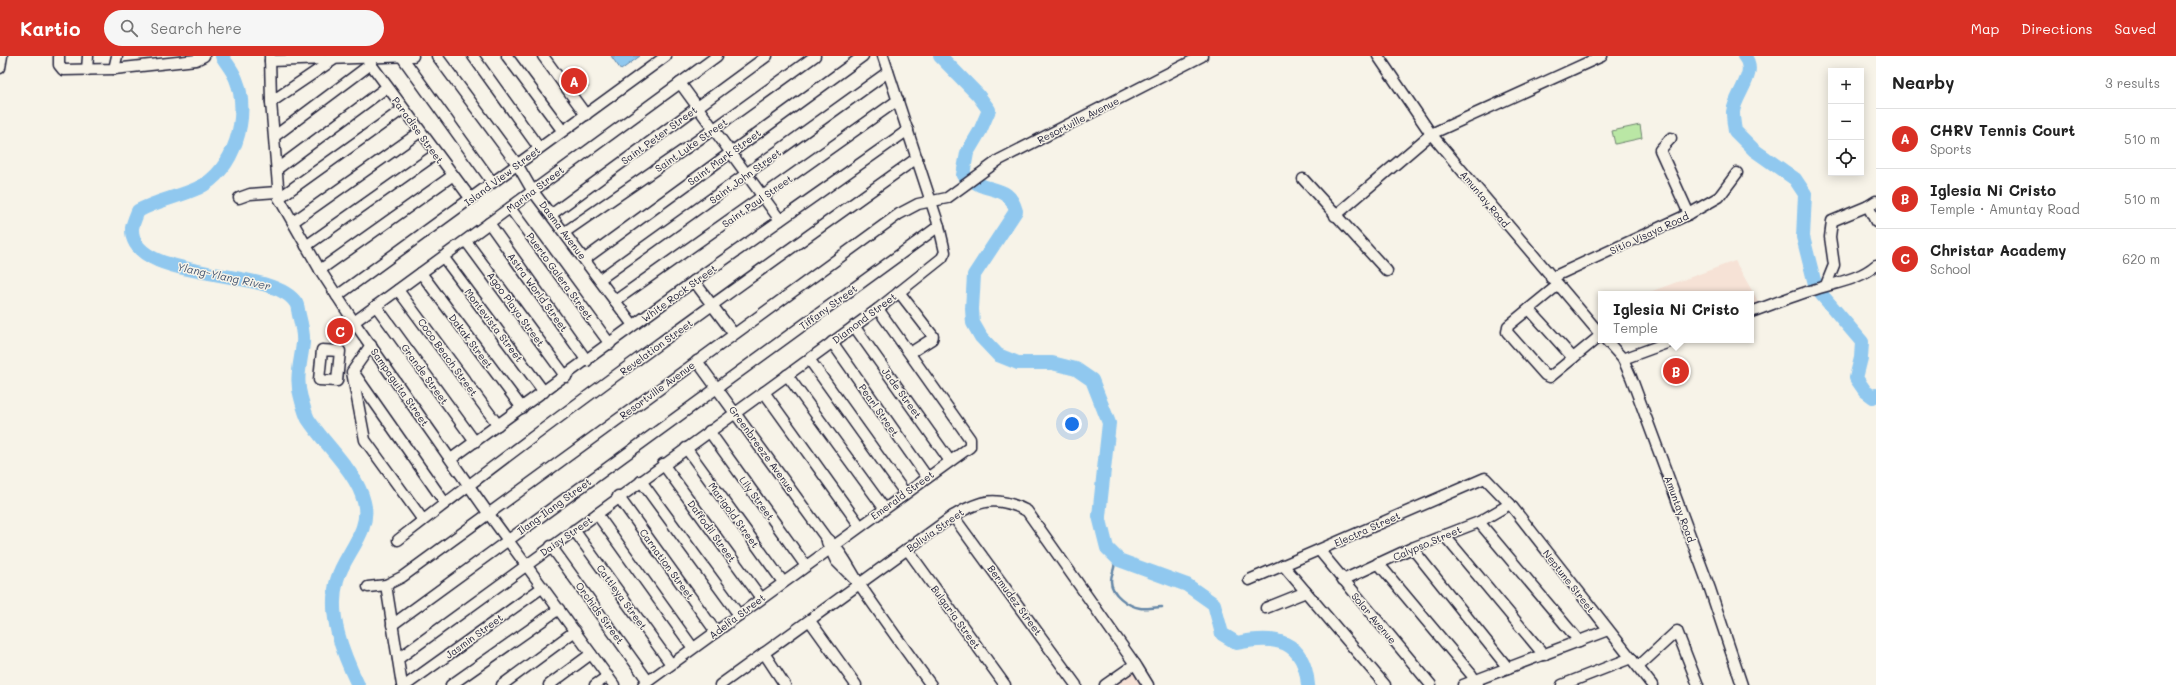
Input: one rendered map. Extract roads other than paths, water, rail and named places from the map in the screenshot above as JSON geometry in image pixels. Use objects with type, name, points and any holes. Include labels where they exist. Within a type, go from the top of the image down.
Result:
[{"type":"street","points":[[0,68],[2,56]]},
{"type":"street","points":[[59,56],[58,65],[63,70],[114,69],[200,58]]},
{"type":"street","points":[[87,70],[88,56]]},
{"type":"street","points":[[114,69],[117,56]]},
{"type":"street","points":[[270,59],[369,62],[413,56]]},
{"type":"street","name":"Dasma Avenue","points":[[437,56],[517,164],[532,190],[552,214],[633,325]]},
{"type":"street","points":[[473,56],[539,148]]},
{"type":"street","points":[[506,56],[562,130]]},
{"type":"street","points":[[543,56],[586,115]]},
{"type":"street","name":"Island View Street","points":[[337,296],[471,199],[562,130],[586,115],[666,56]]},
{"type":"street","name":"Marina Street","points":[[354,322],[420,273],[444,258],[532,190],[717,56]]},
{"type":"street","name":"Saint Peter Street","points":[[552,214],[767,56]]},
{"type":"street","name":"Saint Luke Street","points":[[565,232],[714,129],[815,56]]},
{"type":"street","name":"Saint Mark Street","points":[[585,259],[863,56]]},
{"type":"street","name":"Diamond Street","points":[[735,412],[878,309],[944,255],[939,226],[883,56]]},
{"type":"street","name":"Resortville Avenue","points":[[386,585],[402,577],[733,333],[899,214],[945,192],[957,189],[999,160],[1202,56]]},
{"type":"street","name":"Amuntay Road","points":[[1378,56],[1431,134],[1554,282],[1598,332]]},
{"type":"street","points":[[1335,216],[1431,134],[1602,56]]},
{"type":"street","points":[[402,57],[492,182]]},
{"type":"street","name":"Sampaguita Street","points":[[270,59],[271,102],[278,195],[292,222],[320,270],[354,322],[452,459],[488,513],[614,685]]},
{"type":"street","points":[[271,102],[333,60]]},
{"type":"street","points":[[274,136],[369,62]]},
{"type":"street","name":"Paradise Street","points":[[369,62],[452,176],[471,199]]},
{"type":"street","name":"Saint John Street","points":[[600,279],[747,175],[888,72]]},
{"type":"street","points":[[680,83],[780,220]]},
{"type":"street","points":[[277,169],[387,87]]},
{"type":"street","name":"Saint Paul Street","points":[[615,301],[898,100]]},
{"type":"street","points":[[238,198],[250,194],[278,195],[403,109]]},
{"type":"street","name":"White Rock Street","points":[[452,459],[566,377],[633,325],[908,130]]},
{"type":"street","points":[[292,222],[420,132]]},
{"type":"street","points":[[1671,138],[1660,150],[1689,214]]},
{"type":"street","points":[[306,246],[436,154]]},
{"type":"street","name":"Revelation Street","points":[[398,540],[469,484],[712,305],[917,158]]},
{"type":"street","name":"Sitio Visaya Road","points":[[1573,358],[1550,377],[1548,377],[1507,332],[1508,326],[1529,309],[1554,282],[1689,214],[1719,197],[1737,173]]},
{"type":"street","points":[[320,270],[452,176]]},
{"type":"street","points":[[1303,179],[1335,216],[1387,271]]},
{"type":"street","points":[[1825,286],[1834,265],[1830,237],[1832,221],[1872,203],[1876,222]]},
{"type":"street","name":"Puerto Galera Street","points":[[510,208],[610,344]]},
{"type":"street","name":"Astra World Street","points":[[489,223],[587,361]]},
{"type":"street","name":"Tiffany Street","points":[[716,388],[939,226]]},
{"type":"street","name":"Agoo Playa Street","points":[[466,241],[566,377]]},
{"type":"street","name":"Montevista Street","points":[[444,258],[544,392]]},
{"type":"street","points":[[1754,311],[1811,290],[1868,273],[1876,265]]},
{"type":"street","name":"Dakak Street","points":[[420,273],[522,408]]},
{"type":"street","points":[[694,281],[733,333]]},
{"type":"street","name":"Coco Beach Street","points":[[398,290],[498,425]]},
{"type":"street","points":[[878,309],[910,353],[932,339],[933,336],[899,292]]},
{"type":"street","name":"Grande Street","points":[[376,306],[475,442]]},
{"type":"street","points":[[1529,309],[1573,358],[1598,337]]},
{"type":"street","name":"Jade Street","points":[[854,326],[950,461]]},
{"type":"street","name":"Pearl Street","points":[[832,342],[927,477]]},
{"type":"street","name":"Amuntay Road","points":[[1609,343],[1623,359],[1633,382],[1707,582],[1742,685]]},
{"type":"street","points":[[1623,359],[1667,343]]},
{"type":"street","points":[[371,345],[352,372],[365,440],[424,520]]},
{"type":"street","name":"Emerald Street","points":[[830,545],[860,526],[970,447],[972,443],[910,353]]},
{"type":"street","points":[[809,359],[905,493]]},
{"type":"street","name":"Greenbreeze Avenue","points":[[697,361],[830,545],[844,572],[859,583],[931,685]]},
{"type":"street","points":[[352,372],[445,503]]},
{"type":"street","points":[[787,375],[884,508]]},
{"type":"street","name":"Ilang-Ilang Street","points":[[392,625],[716,388]]},
{"type":"street","points":[[764,392],[860,526]]},
{"type":"street","name":"Daisy Street","points":[[398,659],[551,546],[597,514],[618,496],[641,481],[735,412]]},
{"type":"street","name":"Lily Street","points":[[709,431],[806,566]]},
{"type":"street","name":"Marigold Street","points":[[686,448],[783,582]]},
{"type":"street","name":"Daffodil Street","points":[[664,464],[761,598]]},
{"type":"street","name":"Neptune Street","points":[[1485,478],[1510,504],[1608,630],[1639,666],[1652,685]]},
{"type":"street","name":"Electra Street","points":[[1249,580],[1485,478]]},
{"type":"street","points":[[641,481],[739,615]]},
{"type":"street","name":"Carnation Street","points":[[618,496],[716,632]]},
{"type":"street","name":"Bolivia Street","points":[[720,685],[953,516],[972,504],[992,501],[1014,504],[1027,511],[1135,664],[1148,685]]},
{"type":"street","name":"Calypso Street","points":[[1342,580],[1412,548],[1479,522],[1510,504]]},
{"type":"street","points":[[597,514],[693,648]]},
{"type":"street","name":"Bermudez Street","points":[[953,516],[1076,685]]},
{"type":"street","points":[[1479,522],[1579,641]]},
{"type":"street","name":"Cattleya Street","points":[[574,530],[671,664]]},
{"type":"street","points":[[1444,535],[1544,655]]},
{"type":"street","name":"Adelfa Street","points":[[645,683],[806,566],[830,545]]},
{"type":"street","name":"Orchids Street","points":[[551,546],[645,683]]},
{"type":"street","points":[[1412,548],[1508,668]]},
{"type":"street","name":"Bulgaria Street","points":[[907,549],[1005,685]]},
{"type":"street","name":"Solar Avenue","points":[[1319,550],[1342,580],[1430,685]]},
{"type":"street","points":[[1378,563],[1477,683]]},
{"type":"street","points":[[1283,565],[1385,685]]},
{"type":"street","points":[[368,587],[386,585],[402,685]]},
{"type":"street","name":"Jasmin Street","points":[[406,685],[542,587]]},
{"type":"street","points":[[1266,608],[1306,592]]},
{"type":"street","points":[[451,685],[559,609]]},
{"type":"street","points":[[810,621],[856,685]]},
{"type":"street","points":[[1463,685],[1477,683],[1508,668],[1608,630]]},
{"type":"street","points":[[502,685],[575,631]]},
{"type":"street","points":[[1639,666],[1677,631],[1698,685]]},
{"type":"street","points":[[764,653],[785,685]]},
{"type":"street","points":[[549,685],[592,654]]},
{"type":"street","points":[[1562,685],[1631,658]]},
{"type":"street","points":[[1105,685],[1135,664]]},
{"type":"street","points":[[595,685],[608,676]]},
{"type":"water","points":[[611,56],[640,56],[621,70]]},
{"type":"waterway","name":"Ylang-Ylang River","points":[[222,56],[236,79],[240,93],[240,125],[230,156],[211,180],[198,188],[138,211],[132,228],[137,246],[153,258],[176,266],[260,283],[282,291],[297,304],[303,340],[298,384],[305,412],[315,429],[355,480],[364,502],[365,513],[361,533],[340,570],[334,593],[335,620],[338,634],[358,685]]},
{"type":"waterway","points":[[940,56],[978,95],[989,110],[980,131],[967,153],[963,175],[980,185],[1007,195],[1016,211],[974,275],[972,309],[973,323],[981,337],[998,355],[1018,363],[1052,363],[1076,369],[1092,380],[1109,423],[1099,516],[1107,548],[1119,560],[1187,585],[1214,604],[1222,634],[1237,643],[1264,640],[1275,641],[1294,649],[1301,658],[1308,685]]},
{"type":"waterway","points":[[1744,56],[1748,62],[1749,69],[1748,76],[1733,112],[1735,131],[1754,150],[1795,179],[1805,194],[1803,237],[1816,288],[1862,342],[1861,358],[1856,378],[1865,391],[1873,397],[1876,395]]},
{"type":"waterway","points":[[1114,554],[1115,564],[1111,581],[1117,595],[1135,607],[1162,607]]},
{"type":"place","name":"CHRV Tennis Court","points":[[574,81]]},
{"type":"place","name":"Christar Academy","points":[[340,331]]},
{"type":"place","name":"Iglesia Ni Cristo","points":[[1676,371]]}]
